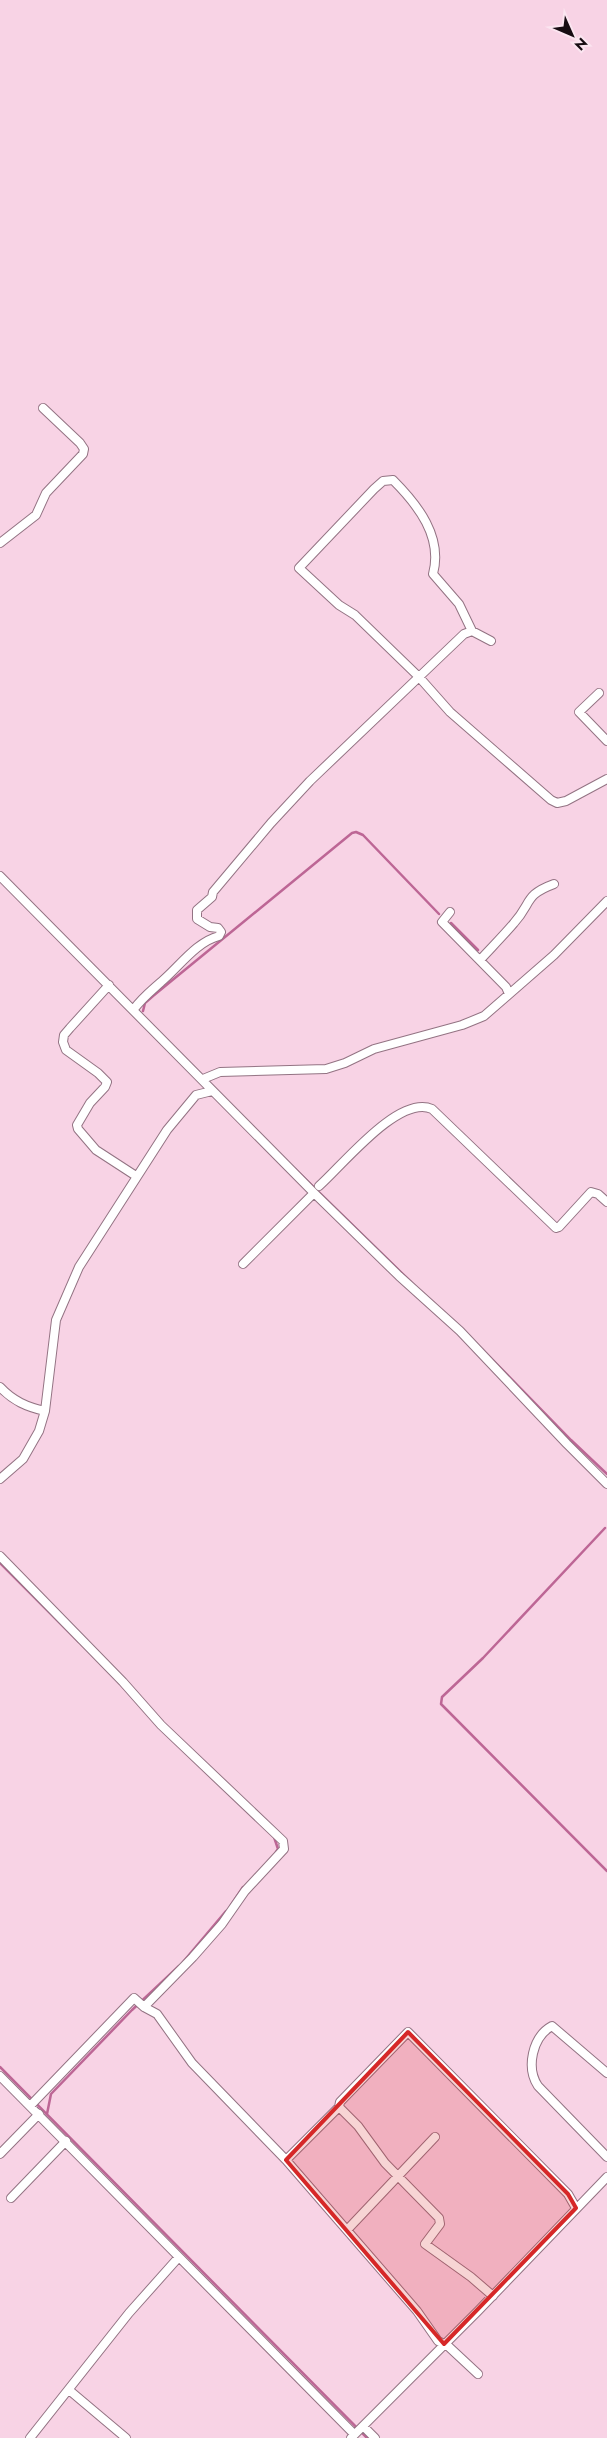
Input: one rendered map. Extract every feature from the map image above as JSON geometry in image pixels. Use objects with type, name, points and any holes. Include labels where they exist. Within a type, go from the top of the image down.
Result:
[{"type":"street","points":[[0,543],[36,515],[46,493],[82,454],[84,449],[44,408]]},
{"type":"street","points":[[491,641],[472,631],[460,604],[433,574],[436,547],[427,524],[393,480],[383,481],[298,568],[339,605],[355,615],[419,677],[450,712],[551,800],[558,803],[566,801],[607,779]]},
{"type":"street","points":[[134,1009],[146,994],[185,958],[219,936],[221,932],[218,928],[210,927],[197,919],[197,910],[212,897],[213,892],[271,823],[310,781],[464,634],[472,631]]},
{"type":"street","points":[[599,693],[579,712],[607,741]]},
{"type":"street","points":[[0,876],[134,1009],[203,1079],[212,1091],[316,1189],[399,1276],[460,1331],[607,1484]]},
{"type":"street","points":[[480,960],[516,921],[531,896],[538,890],[554,884]]},
{"type":"street","points":[[203,1079],[220,1072],[326,1069],[346,1063],[374,1049],[462,1025],[484,1016],[554,955],[607,901]]},
{"type":"street","points":[[450,912],[442,922],[506,987],[508,994]]},
{"type":"street","points":[[109,985],[64,1035],[63,1042],[66,1050],[98,1073],[106,1082],[105,1087],[90,1103],[77,1125],[78,1129],[96,1150],[136,1176]]},
{"type":"street","points":[[2,1476],[19,1463],[32,1446],[46,1411],[56,1320],[78,1267],[167,1130],[196,1095],[212,1091]]},
{"type":"street","points":[[243,1264],[316,1189],[386,1122],[399,1112],[425,1106],[432,1109],[473,1147],[556,1228],[591,1192],[598,1194],[607,1202]]},
{"type":"street","points":[[0,1387],[8,1396],[26,1407],[46,1411]]},
{"type":"street","points":[[0,1556],[162,1724],[282,1841],[284,1849],[245,1892],[216,1931],[193,1958],[144,2007]]},
{"type":"street","points":[[30,2106],[134,1998],[144,2007],[157,2014],[192,2062],[286,2160],[417,2311],[438,2341],[444,2344],[478,2374]]},
{"type":"street","points":[[607,2073],[552,2026],[546,2029],[532,2051],[534,2079],[538,2086],[607,2157]]},
{"type":"street","points":[[286,2160],[339,2107],[340,2102],[408,2032],[568,2194],[576,2208]]},
{"type":"street","points":[[0,2076],[66,2141],[353,2436],[493,2296],[607,2177]]},
{"type":"street","points":[[339,2107],[358,2126],[374,2150],[439,2218],[440,2224],[425,2244],[471,2277],[493,2296]]},
{"type":"street","points":[[0,2154],[39,2114]]},
{"type":"street","points":[[346,2230],[435,2137]]},
{"type":"street","points":[[11,2198],[66,2141]]},
{"type":"street","points":[[30,2438],[129,2313],[178,2258]]},
{"type":"street","points":[[69,2390],[126,2438]]},
{"type":"street","points":[[363,2426],[375,2438]]},
{"type":"highlighted area","points":[[408,2032],[568,2194],[576,2208],[444,2344],[286,2160]]},
{"type":"waterway","points":[[143,1011],[145,1003],[153,996],[352,833],[356,832],[363,835],[439,914]]},
{"type":"waterway","points":[[451,923],[478,950]]},
{"type":"waterway","points":[[295,1169],[411,1282]]},
{"type":"waterway","points":[[482,1349],[607,1474]]},
{"type":"waterway","points":[[605,1528],[483,1658],[442,1697],[441,1704],[607,1871]]},
{"type":"waterway","points":[[0,1563],[79,1642]]},
{"type":"waterway","points":[[274,1837],[278,1849],[276,1852]]},
{"type":"waterway","points":[[231,1905],[243,1887]]},
{"type":"waterway","points":[[183,1962],[226,1911]]},
{"type":"waterway","points":[[47,2114],[51,2094],[132,2010],[179,1966]]},
{"type":"waterway","points":[[0,2067],[367,2438]]}]
